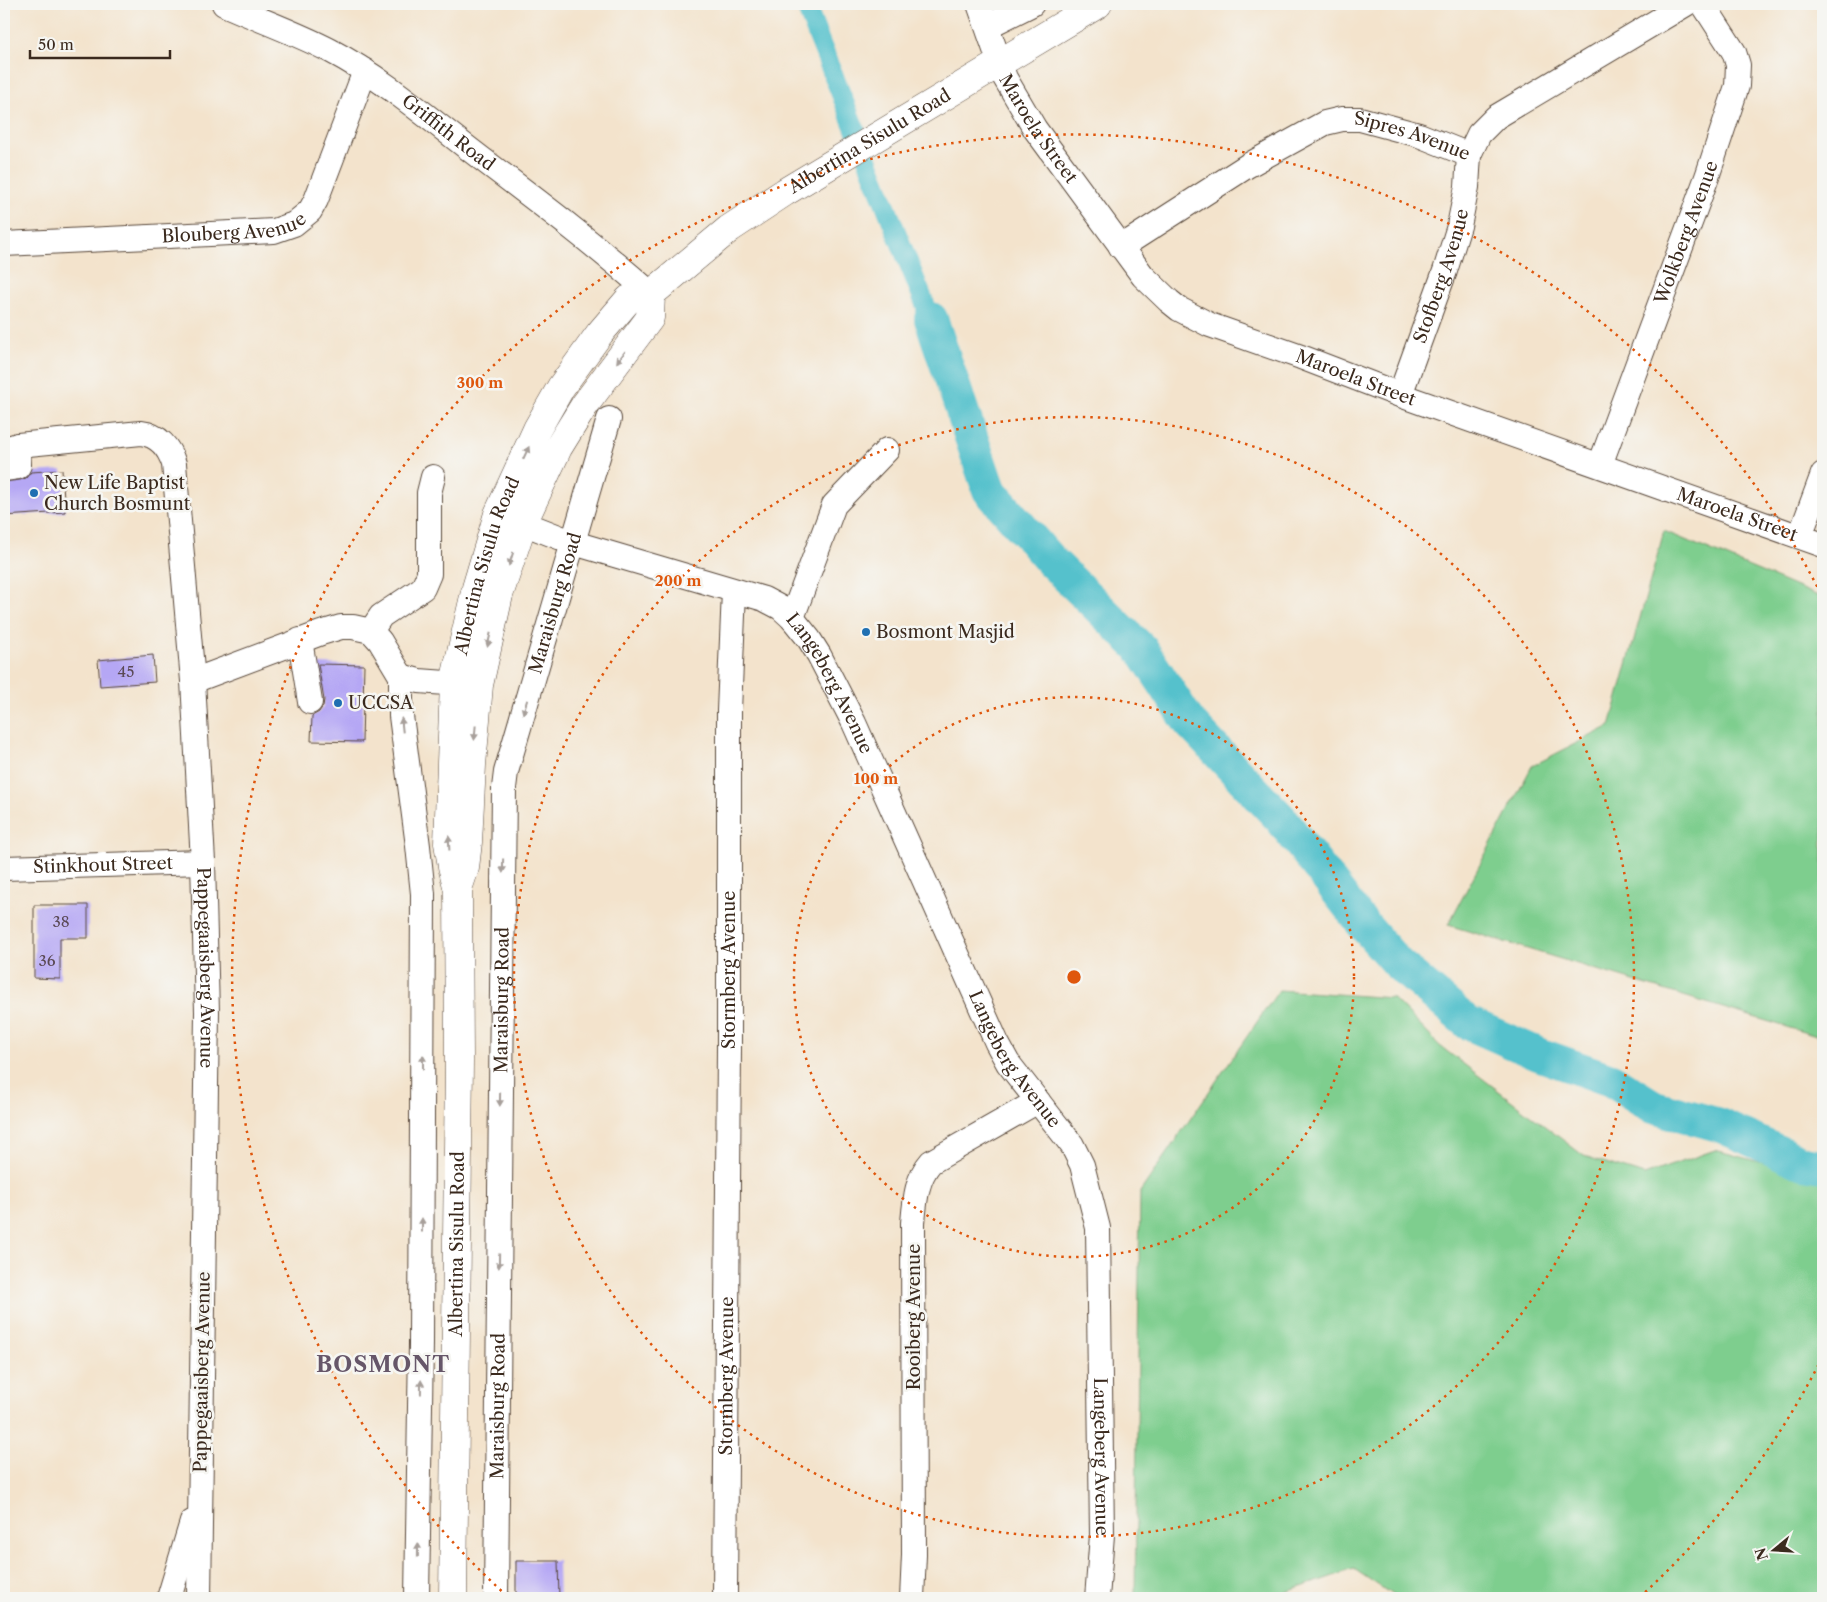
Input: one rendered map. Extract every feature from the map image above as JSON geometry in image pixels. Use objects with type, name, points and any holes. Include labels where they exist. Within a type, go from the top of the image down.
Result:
[{"type":"main road","name":"Albertina Sisulu Road","points":[[452,1598],[459,1081],[458,890],[448,843],[467,684],[476,588],[498,514],[537,429],[561,387],[600,333],[629,299],[651,294],[729,229],[785,192],[1098,4]]},
{"type":"main road","name":"Albertina Sisulu Road","points":[[467,684],[523,523],[563,440],[584,406],[650,318],[651,294]]},
{"type":"street","name":"Griffith Road","points":[[224,4],[324,48],[365,71],[418,108],[481,159],[535,198],[628,273],[651,294]]},
{"type":"street","name":"Maroela Street","points":[[979,4],[999,62],[1018,102],[1035,129],[1143,276],[1179,310],[1210,325],[1400,395],[1823,545]]},
{"type":"street","points":[[988,26],[1032,4]]},
{"type":"street","name":"Sipres Avenue","points":[[1121,247],[1247,166],[1325,123],[1342,119],[1360,119],[1419,135],[1469,155],[1479,134],[1496,117],[1686,4]]},
{"type":"street","name":"Wolkberg Avenue","points":[[1600,465],[1707,177],[1737,86],[1738,64],[1734,52],[1703,4]]},
{"type":"street","name":"Blouberg Avenue","points":[[4,244],[274,231],[294,224],[310,211],[316,200],[365,71]]},
{"type":"street","name":"Stofberg Avenue","points":[[1400,395],[1442,280],[1459,226],[1467,187],[1469,155]]},
{"type":"street","name":"Maraisburg Road","points":[[496,1598],[504,788],[506,772],[610,419]]},
{"type":"street","name":"Pappegaaisberg Avenue","points":[[11,447],[141,432],[156,437],[165,444],[174,464],[193,681],[203,862],[207,1022],[199,1598]]},
{"type":"street","points":[[4,469],[18,467],[19,465],[11,447]]},
{"type":"street","points":[[792,618],[834,505],[887,450]]},
{"type":"street","points":[[1800,536],[1823,474]]},
{"type":"street","points":[[371,631],[381,616],[423,588],[429,574],[429,493],[433,477]]},
{"type":"street","points":[[498,514],[574,542],[734,591]]},
{"type":"street","name":"Langeberg Avenue","points":[[734,591],[764,599],[781,608],[792,618],[820,655],[854,723],[1008,1063],[1072,1145],[1082,1165],[1098,1228],[1102,1535],[1097,1598]]},
{"type":"street","name":"Stormberg Avenue","points":[[725,1598],[729,1047],[729,711],[734,591]]},
{"type":"street","points":[[193,681],[300,640],[340,627],[353,627],[371,631],[380,640],[401,676],[401,716],[418,846],[422,894],[422,1343],[417,1598]]},
{"type":"street","points":[[300,640],[310,702]]},
{"type":"street","points":[[401,676],[419,682],[467,684]]},
{"type":"street","name":"Stinkhout Street","points":[[4,868],[203,862]]},
{"type":"street","name":"Rooiberg Avenue","points":[[912,1598],[914,1555],[913,1222],[919,1185],[924,1170],[930,1162],[1038,1101]]},
{"type":"street","name":"Pappegaaisberg Avenue","points":[[169,1598],[199,1497]]},
{"type":"green space","points":[[1664,531],[1823,598],[1823,1038],[1448,925],[1532,766],[1610,726]]},
{"type":"green space","points":[[1279,990],[1393,998],[1440,1046],[1584,1156],[1644,1175],[1715,1150],[1823,1179],[1823,1598],[1397,1598],[1354,1569],[1269,1598],[1135,1598],[1140,1192]]},
{"type":"building","name":"New Life Baptist Church Bosmunt","points":[[62,470],[65,512],[4,516],[4,482],[26,478],[31,472]]},
{"type":"building","points":[[153,655],[155,682],[100,686],[98,660]]},
{"type":"building","name":"UCCSA","points":[[318,664],[364,665],[362,742],[311,741],[312,716],[319,712],[324,700]]},
{"type":"building","points":[[34,905],[88,905],[88,938],[60,938],[60,979],[34,978]]},
{"type":"building","points":[[516,1561],[558,1561],[559,1598],[516,1598]]},
{"type":"waterway","points":[[805,4],[931,319]]},
{"type":"waterway","points":[[931,319],[989,490],[1050,560],[1142,650],[1189,722],[1281,819],[1362,923],[1398,964],[1468,1023],[1538,1054],[1611,1080],[1654,1107],[1719,1125],[1803,1163],[1823,1166]]},
{"type":"place","name":"New Life Baptist Church Bosmunt","points":[[34,493]]},
{"type":"place","name":"Bosmont Masjid","points":[[866,632]]},
{"type":"place","name":"UCCSA","points":[[338,703]]},
{"type":"district","name":"BOSMONT","points":[[383,1364]]}]
